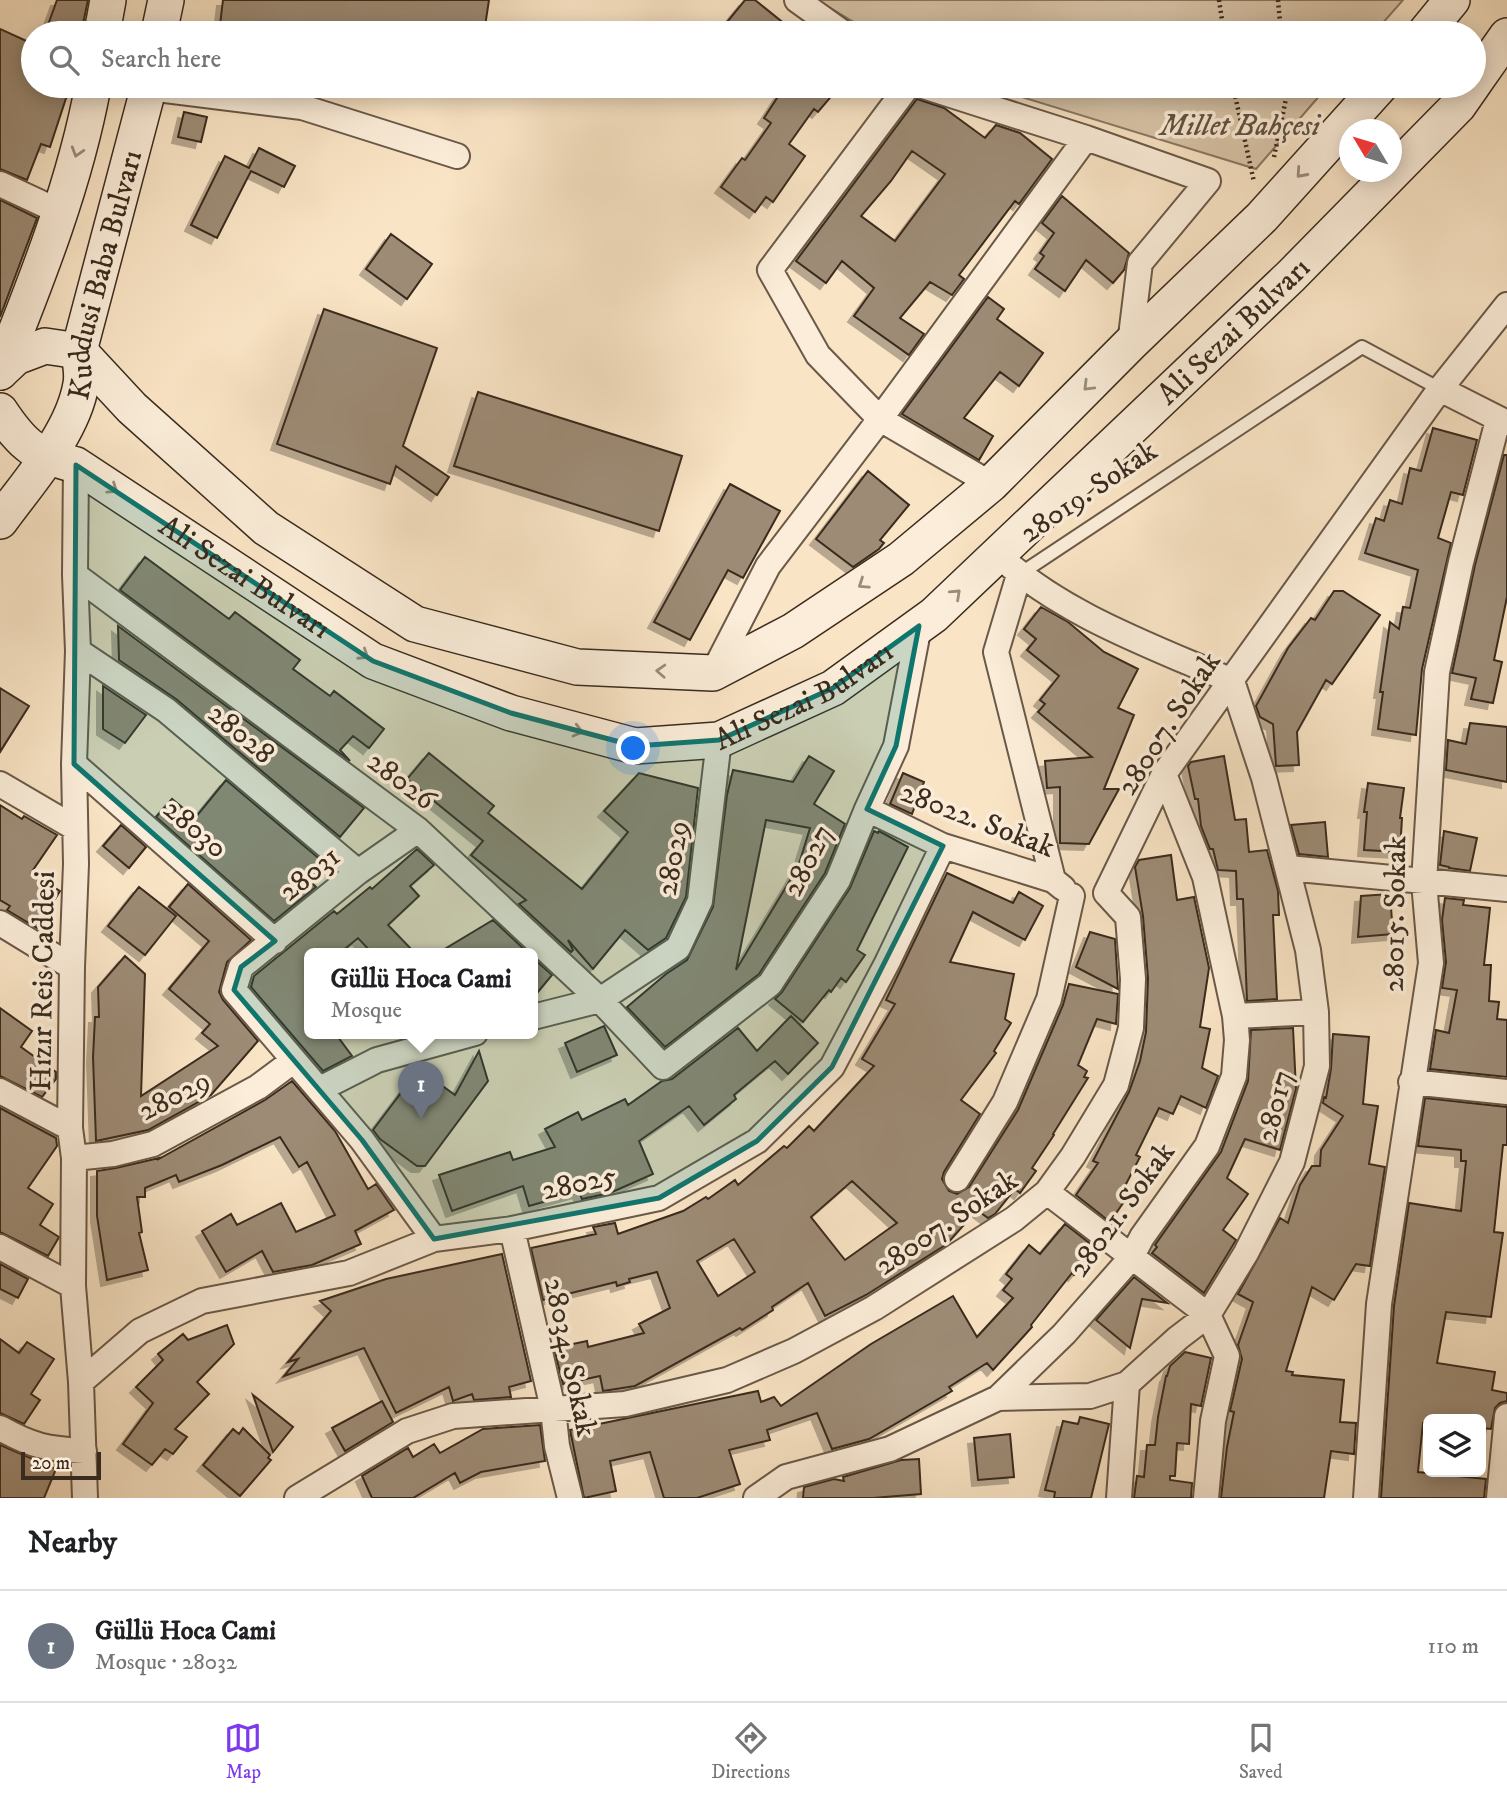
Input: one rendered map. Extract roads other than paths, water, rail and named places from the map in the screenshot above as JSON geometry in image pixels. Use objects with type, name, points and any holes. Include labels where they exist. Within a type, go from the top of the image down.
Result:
[{"type":"main road","points":[[104,21],[108,0]]},
{"type":"main road","points":[[162,21],[166,0]]},
{"type":"main road","points":[[1435,21],[1452,0]]},
{"type":"main road","name":"Ali Sezai Bulvarı","points":[[1486,66],[1507,36]]},
{"type":"main road","points":[[0,372],[45,260],[91,98]]},
{"type":"main road","name":"Kuddusi Baba Bulvarı","points":[[0,520],[62,461],[82,382],[79,351],[146,98]]},
{"type":"main road","name":"Ali Sezai Bulvarı","points":[[79,351],[132,408],[265,528],[415,624],[577,667],[713,673],[793,631],[901,559],[991,484],[1130,344],[1262,217],[1369,98]]},
{"type":"main road","name":"Ali Sezai Bulvarı","points":[[0,411],[18,439],[62,461],[373,661],[511,713],[635,746],[719,740],[833,688],[1009,565],[1464,98]]},
{"type":"main road","points":[[0,372],[16,357],[45,346],[79,351]]},
{"type":"street","points":[[797,0],[826,21]]},
{"type":"street","points":[[233,98],[302,107],[457,156]]},
{"type":"street","points":[[899,98],[771,270],[818,355],[880,419],[991,484]]},
{"type":"street","points":[[961,98],[1208,181],[1140,264],[1130,344]]},
{"type":"street","points":[[713,673],[768,566],[880,419],[1086,138]]},
{"type":"street","points":[[0,184],[58,211]]},
{"type":"street","name":"28007. Sokak","points":[[297,1498],[407,1432],[453,1416],[625,1404],[727,1380],[794,1351],[874,1308],[1014,1219],[1047,1192],[1073,1156],[1115,1085],[1131,1028],[1133,979],[1128,917],[1106,893],[1164,774],[1440,389],[1507,305]]},
{"type":"street","points":[[1440,389],[1503,421]]},
{"type":"street","name":"28015. Sokak","points":[[1366,1498],[1379,1304],[1431,963],[1424,882],[1437,671],[1461,562],[1503,421]]},
{"type":"street","name":"Hızır Reis Caddesi","points":[[62,461],[75,575],[78,651],[74,764],[76,864],[70,1128],[74,1158],[74,1286],[85,1498]]},
{"type":"street","points":[[1009,565],[1094,620],[1232,681]]},
{"type":"street","name":"28019. Sokak","points":[[1009,565],[996,652],[1063,888]]},
{"type":"street","name":"28026","points":[[75,575],[418,830],[600,1000],[663,1067]]},
{"type":"street","name":"28027","points":[[663,1067],[770,984],[838,880],[866,809],[896,746],[919,626]]},
{"type":"street","name":"28028","points":[[78,651],[166,710],[358,872]]},
{"type":"street","name":"28017","points":[[1127,1384],[1208,1315],[1246,1253],[1292,1163],[1317,1066],[1316,1012],[1308,950],[1264,778],[1232,681]]},
{"type":"street","name":"28029","points":[[538,1016],[600,1000],[678,948],[700,901],[719,740]]},
{"type":"street","name":"28030","points":[[74,764],[275,941]]},
{"type":"street","name":"28021. Sokak","points":[[756,1498],[786,1477],[890,1449],[998,1398],[1064,1334],[1131,1258],[1142,1237],[1206,1146],[1234,1076],[1237,1041],[1235,1016],[1205,877],[1164,774]]},
{"type":"street","points":[[0,784],[75,828]]},
{"type":"street","name":"28022. Sokak","points":[[866,809],[943,846],[1063,888],[1106,893]]},
{"type":"street","name":"28031","points":[[293,1061],[234,990],[241,967],[358,872],[418,830]]},
{"type":"street","name":"28025","points":[[81,1382],[140,1332],[202,1301],[349,1273],[434,1239],[512,1229],[659,1198],[757,1141],[832,1067],[943,846]]},
{"type":"street","points":[[1288,868],[1507,889]]},
{"type":"street","points":[[957,1179],[1005,1102],[1049,999],[1063,888]]},
{"type":"street","points":[[0,923],[72,967]]},
{"type":"street","points":[[1235,1016],[1316,1012]]},
{"type":"street","points":[[320,1089],[377,1060],[453,1039]]},
{"type":"street","points":[[293,1061],[362,1140],[434,1239]]},
{"type":"street","name":"28029","points":[[74,1158],[113,1154],[153,1144],[258,1087],[293,1061]]},
{"type":"street","points":[[1411,1082],[1507,1092]]},
{"type":"street","points":[[0,1091],[70,1128]]},
{"type":"street","points":[[1047,1192],[1208,1315],[1227,1356],[1213,1421],[1206,1498]]},
{"type":"street","name":"28034. Sokak","points":[[512,1229],[553,1409],[557,1446],[570,1498]]},
{"type":"street","points":[[0,1247],[74,1286]]},
{"type":"street","points":[[998,1398],[1090,1396],[1127,1384],[1119,1498]]},
{"type":"street","points":[[1499,1498],[1507,1416]]},
{"type":"street","points":[[0,1428],[24,1442],[48,1449],[84,1451]]},
{"type":"lane","name":"28019. Sokak","points":[[1009,565],[1362,347],[1440,389]]},
{"type":"place","name":"Güllü Hoca Cami","points":[[421,1119]]},
{"type":"park label","name":"Millet Bahçesi","points":[[1240,125]]}]
